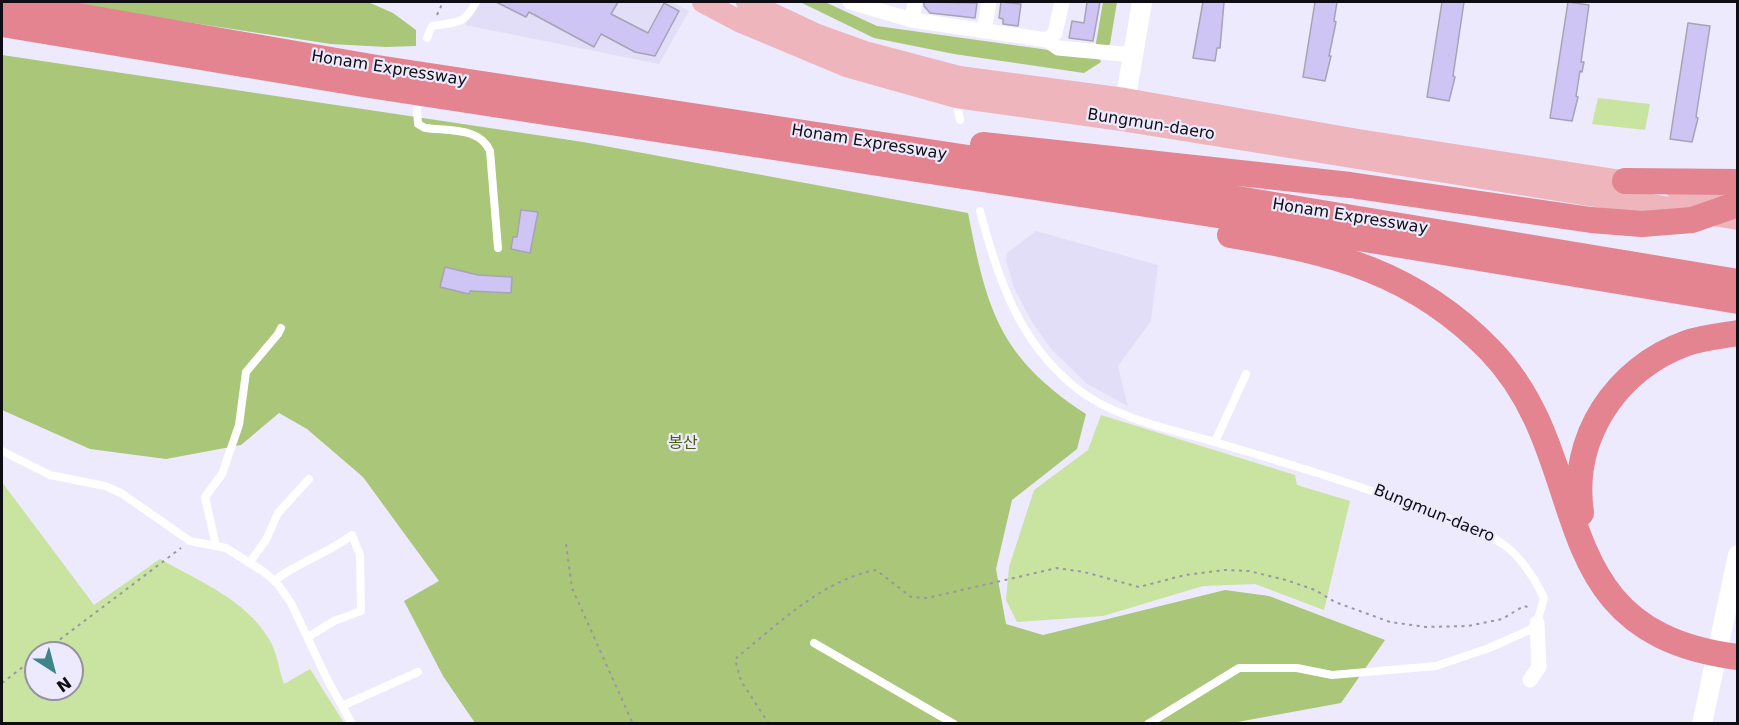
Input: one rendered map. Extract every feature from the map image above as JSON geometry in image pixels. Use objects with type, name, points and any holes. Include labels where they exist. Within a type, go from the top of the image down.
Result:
[{"type":"highway","name":"Honam Expressway","points":[[2,3],[377,69],[1256,202],[1737,282]]},
{"type":"highway","name":"Honam Expressway","points":[[2,24],[369,85],[1261,222],[1737,301]]},
{"type":"highway","points":[[851,140],[936,140],[1350,185],[1591,220],[1642,224],[1692,220],[1735,212]]},
{"type":"highway","points":[[1625,181],[1737,182]]},
{"type":"highway","points":[[996,183],[1077,210],[1257,239],[1328,254],[1386,274],[1426,296],[1491,351],[1532,409],[1547,441],[1581,544],[1592,571],[1605,591],[1643,626],[1677,636],[1737,642]]},
{"type":"highway","points":[[1737,333],[1688,343],[1659,356],[1638,369],[1602,410],[1589,435],[1581,461],[1579,488],[1586,534],[1602,567],[1617,586],[1677,636],[1701,651],[1737,657]]},
{"type":"main road","name":"Bungmun-daero","points":[[703,2],[739,21],[849,68],[958,87],[1359,140],[1625,181],[1735,212]]},
{"type":"main road","name":"Bungmun-daero","points":[[747,2],[815,34],[958,87]]},
{"type":"main road","name":"Bungmun-daero","points":[[1124,109],[1735,212]]},
{"type":"street","points":[[849,2],[912,20],[1047,40],[1058,48],[1133,55]]},
{"type":"street","points":[[912,20],[915,2]]},
{"type":"street","points":[[984,31],[989,2]]},
{"type":"street","points":[[1047,40],[1055,33],[1062,2]]},
{"type":"street","points":[[1124,109],[1142,2]]},
{"type":"street","points":[[1704,722],[1737,555]]},
{"type":"street","points":[[1530,680],[1539,667],[1538,617]]},
{"type":"lane","points":[[427,38],[432,26],[461,22],[468,17],[476,2]]},
{"type":"lane","points":[[958,87],[960,120]]},
{"type":"lane","points":[[417,108],[418,124],[425,128],[476,134],[486,141],[490,151],[498,248]]},
{"type":"lane","name":"Bungmun-daero","points":[[980,211],[994,266],[1014,313],[1026,334],[1059,373],[1076,389],[1126,415],[1361,486],[1502,541],[1521,560],[1538,585],[1544,598],[1538,617]]},
{"type":"lane","points":[[216,546],[205,497],[222,474],[239,425],[246,372],[278,334],[280,328]]},
{"type":"lane","points":[[1215,442],[1246,374]]},
{"type":"lane","points":[[2,451],[50,475],[105,486],[121,493],[190,541],[216,546],[250,562],[274,581],[291,603],[352,723]]},
{"type":"lane","points":[[250,562],[266,540],[278,513],[309,479]]},
{"type":"lane","points":[[274,581],[295,567],[329,551],[352,535],[360,555],[361,612],[334,621],[308,637]]},
{"type":"lane","points":[[1148,723],[1239,668],[1297,668],[1332,675],[1436,666],[1489,648],[1532,628],[1538,617]]},
{"type":"lane","points":[[814,643],[954,723]]},
{"type":"lane","points":[[342,706],[418,672]]},
{"type":"path","points":[[432,26],[443,2]]},
{"type":"path","points":[[58,641],[190,541]]},
{"type":"path","points":[[566,544],[572,588],[633,723]]},
{"type":"path","points":[[769,723],[741,681],[735,659],[803,604],[857,573],[876,570],[910,597],[927,598],[1057,568],[1084,572],[1139,587],[1185,574],[1226,570],[1249,571],[1286,580],[1390,622],[1417,626],[1468,626],[1502,619],[1524,606],[1538,617]]},
{"type":"path","points":[[2,683],[24,666]]},
{"type":"shaded area","points":[[478,2],[672,2],[689,11],[659,64],[465,25]]},
{"type":"shaded area","points":[[1036,231],[1158,265],[1151,321],[1118,366],[1128,406],[1087,384],[1051,349],[1032,322],[1014,288],[1006,260],[1007,253]]},
{"type":"green space","points":[[55,2],[368,2],[393,13],[416,30],[416,46],[331,44]]},
{"type":"green space","points":[[800,2],[825,2],[877,26],[1099,57],[1101,62],[1084,73],[954,54],[874,38]]},
{"type":"green space","points":[[1103,2],[1117,2],[1110,44],[1103,49],[1095,49]]},
{"type":"green space","name":"봉산","points":[[2,55],[583,142],[968,213],[982,277],[991,304],[1015,351],[1057,393],[1086,414],[1077,449],[1012,500],[996,569],[1006,624],[1043,635],[1225,590],[1269,596],[1385,640],[1341,703],[1232,723],[475,723],[443,676],[404,601],[439,581],[363,477],[307,429],[279,413],[241,445],[166,459],[90,449],[2,410]]},
{"type":"green space","points":[[1598,98],[1650,104],[1645,130],[1592,124]]},
{"type":"green space","points":[[1101,415],[1295,475],[1297,485],[1350,501],[1324,610],[1255,584],[1203,586],[1103,616],[1017,622],[1006,600],[1009,567],[1034,490],[1088,450]]},
{"type":"green space","points":[[2,482],[94,605],[160,559],[206,584],[248,613],[272,644],[284,684],[310,669],[344,723],[2,723]]},
{"type":"building","points":[[496,2],[618,2],[611,14],[648,33],[664,3],[679,11],[655,56],[635,52],[601,34],[594,47],[529,12],[526,17]]},
{"type":"building","points":[[924,2],[977,3],[975,18],[930,13],[924,6]]},
{"type":"building","points":[[1001,2],[1021,4],[1018,26],[1003,24],[1003,19],[999,18]]},
{"type":"building","points":[[1087,2],[1100,2],[1093,41],[1069,38],[1072,21],[1084,23]]},
{"type":"building","points":[[1203,2],[1224,2],[1220,48],[1217,48],[1215,61],[1193,58]]},
{"type":"building","points":[[1315,2],[1337,2],[1334,21],[1336,22],[1329,56],[1331,56],[1325,81],[1303,77]]},
{"type":"building","points":[[1442,2],[1464,2],[1453,76],[1455,77],[1449,101],[1427,97]]},
{"type":"building","points":[[1568,2],[1589,5],[1581,62],[1584,62],[1582,72],[1580,71],[1576,96],[1578,97],[1572,121],[1550,118]]},
{"type":"building","points":[[1688,23],[1710,26],[1696,117],[1698,118],[1692,142],[1670,139]]},
{"type":"building","points":[[521,210],[538,212],[530,253],[511,249],[513,237],[517,237]]},
{"type":"building","points":[[445,267],[478,275],[512,277],[511,293],[470,291],[469,294],[440,287]]}]
